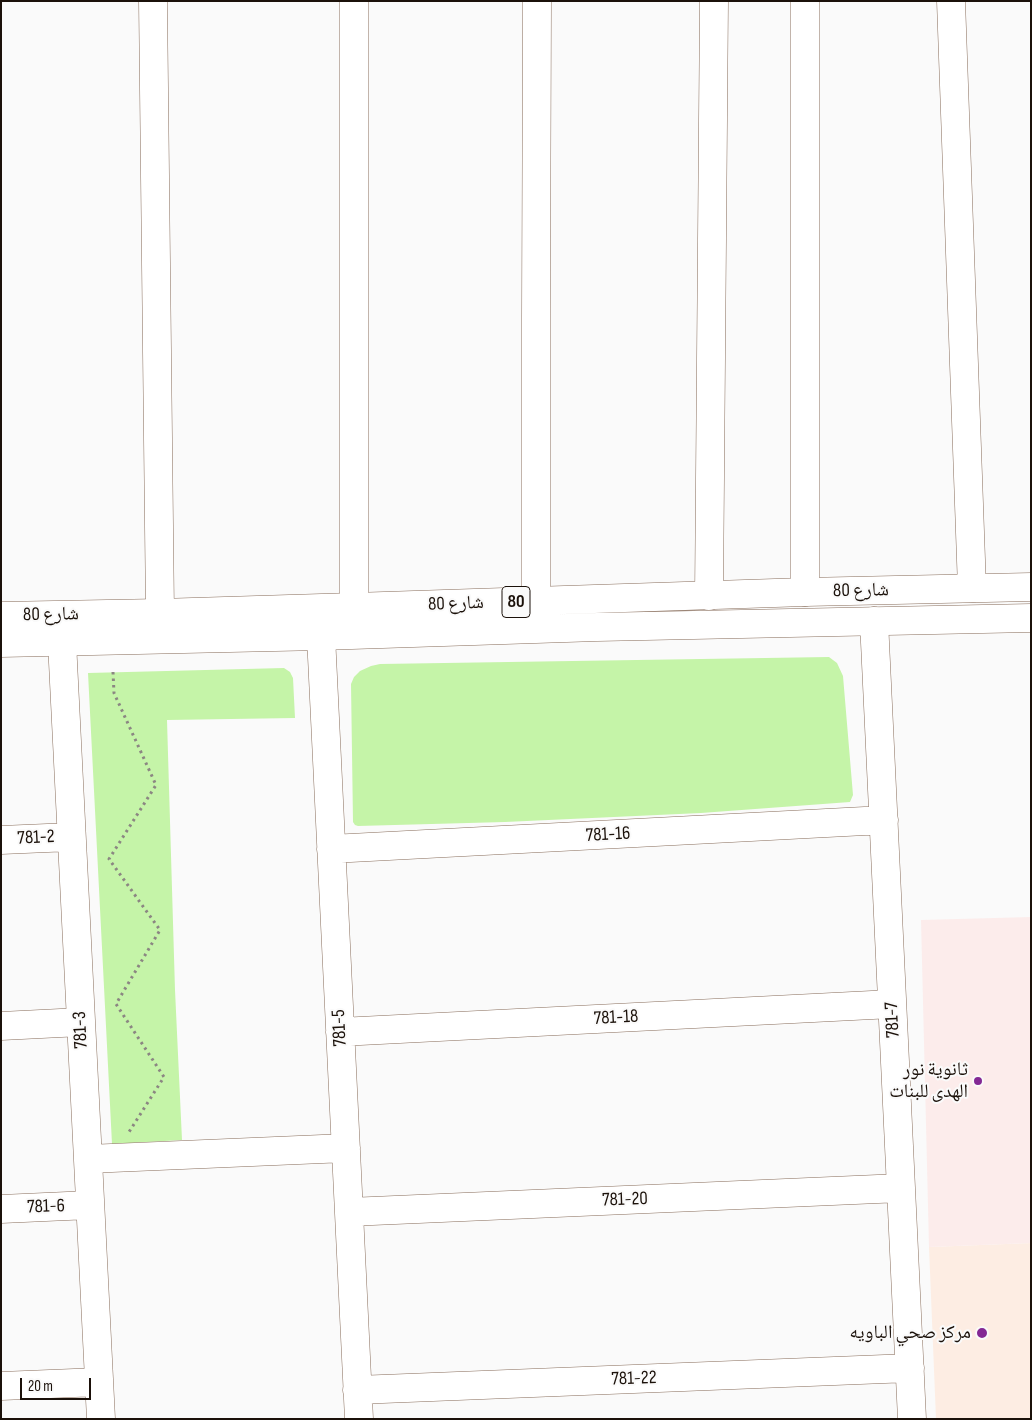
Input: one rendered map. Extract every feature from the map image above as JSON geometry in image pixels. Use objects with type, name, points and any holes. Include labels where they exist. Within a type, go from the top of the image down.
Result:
[{"type":"street","points":[[153,1],[160,613]]},
{"type":"street","points":[[354,1],[354,608]]},
{"type":"street","points":[[536,601],[537,1]]},
{"type":"street","points":[[709,596],[714,1]]},
{"type":"street","points":[[805,1],[805,592]]},
{"type":"street","points":[[951,1],[972,588]]},
{"type":"street","points":[[1026,587],[1027,618]]},
{"type":"street","name":"شارع 80","points":[[1,616],[354,608],[805,592],[1026,587]]},
{"type":"street","name":"شارع 80","points":[[1,643],[1027,618]]},
{"type":"street","name":"781-7","points":[[874,621],[912,1419]]},
{"type":"street","name":"781-5","points":[[321,636],[359,1419]]},
{"type":"street","name":"781-3","points":[[62,642],[100,1419]]},
{"type":"street","name":"781-16","points":[[331,849],[884,820]]},
{"type":"street","name":"781-2","points":[[1,840],[71,837]]},
{"type":"street","name":"781-18","points":[[340,1032],[892,1004]]},
{"type":"street","points":[[1,1026],[81,1022]]},
{"type":"street","points":[[88,1159],[346,1148]]},
{"type":"street","name":"781-20","points":[[349,1212],[901,1188]]},
{"type":"street","name":"781-6","points":[[1,1209],[90,1205]]},
{"type":"street","name":"781-22","points":[[357,1390],[910,1368]]},
{"type":"street","points":[[1,1386],[99,1382]]},
{"type":"path","points":[[112,672],[114,693],[156,785],[109,859],[160,930],[116,1004],[164,1077],[128,1135]]},
{"type":"shaded area","name":"ثانوية نور الهدى للبنات","points":[[1031,917],[1031,1243],[929,1247],[921,920]]},
{"type":"shaded area","name":"مركز صحي الباويه","points":[[1031,1243],[1031,1419],[936,1419],[929,1247]]},
{"type":"green space","points":[[829,657],[837,663],[843,676],[853,795],[850,802],[701,813],[505,822],[358,826],[353,822],[351,684],[354,677],[360,671],[371,666],[380,664]]},
{"type":"green space","points":[[284,668],[290,672],[293,678],[295,718],[167,720],[175,990],[182,1140],[112,1144],[88,673]]},
{"type":"place","name":"ثانوية نور الهدى للبنات","points":[[978,1081]]},
{"type":"place","name":"مركز صحي الباويه","points":[[982,1333]]}]
